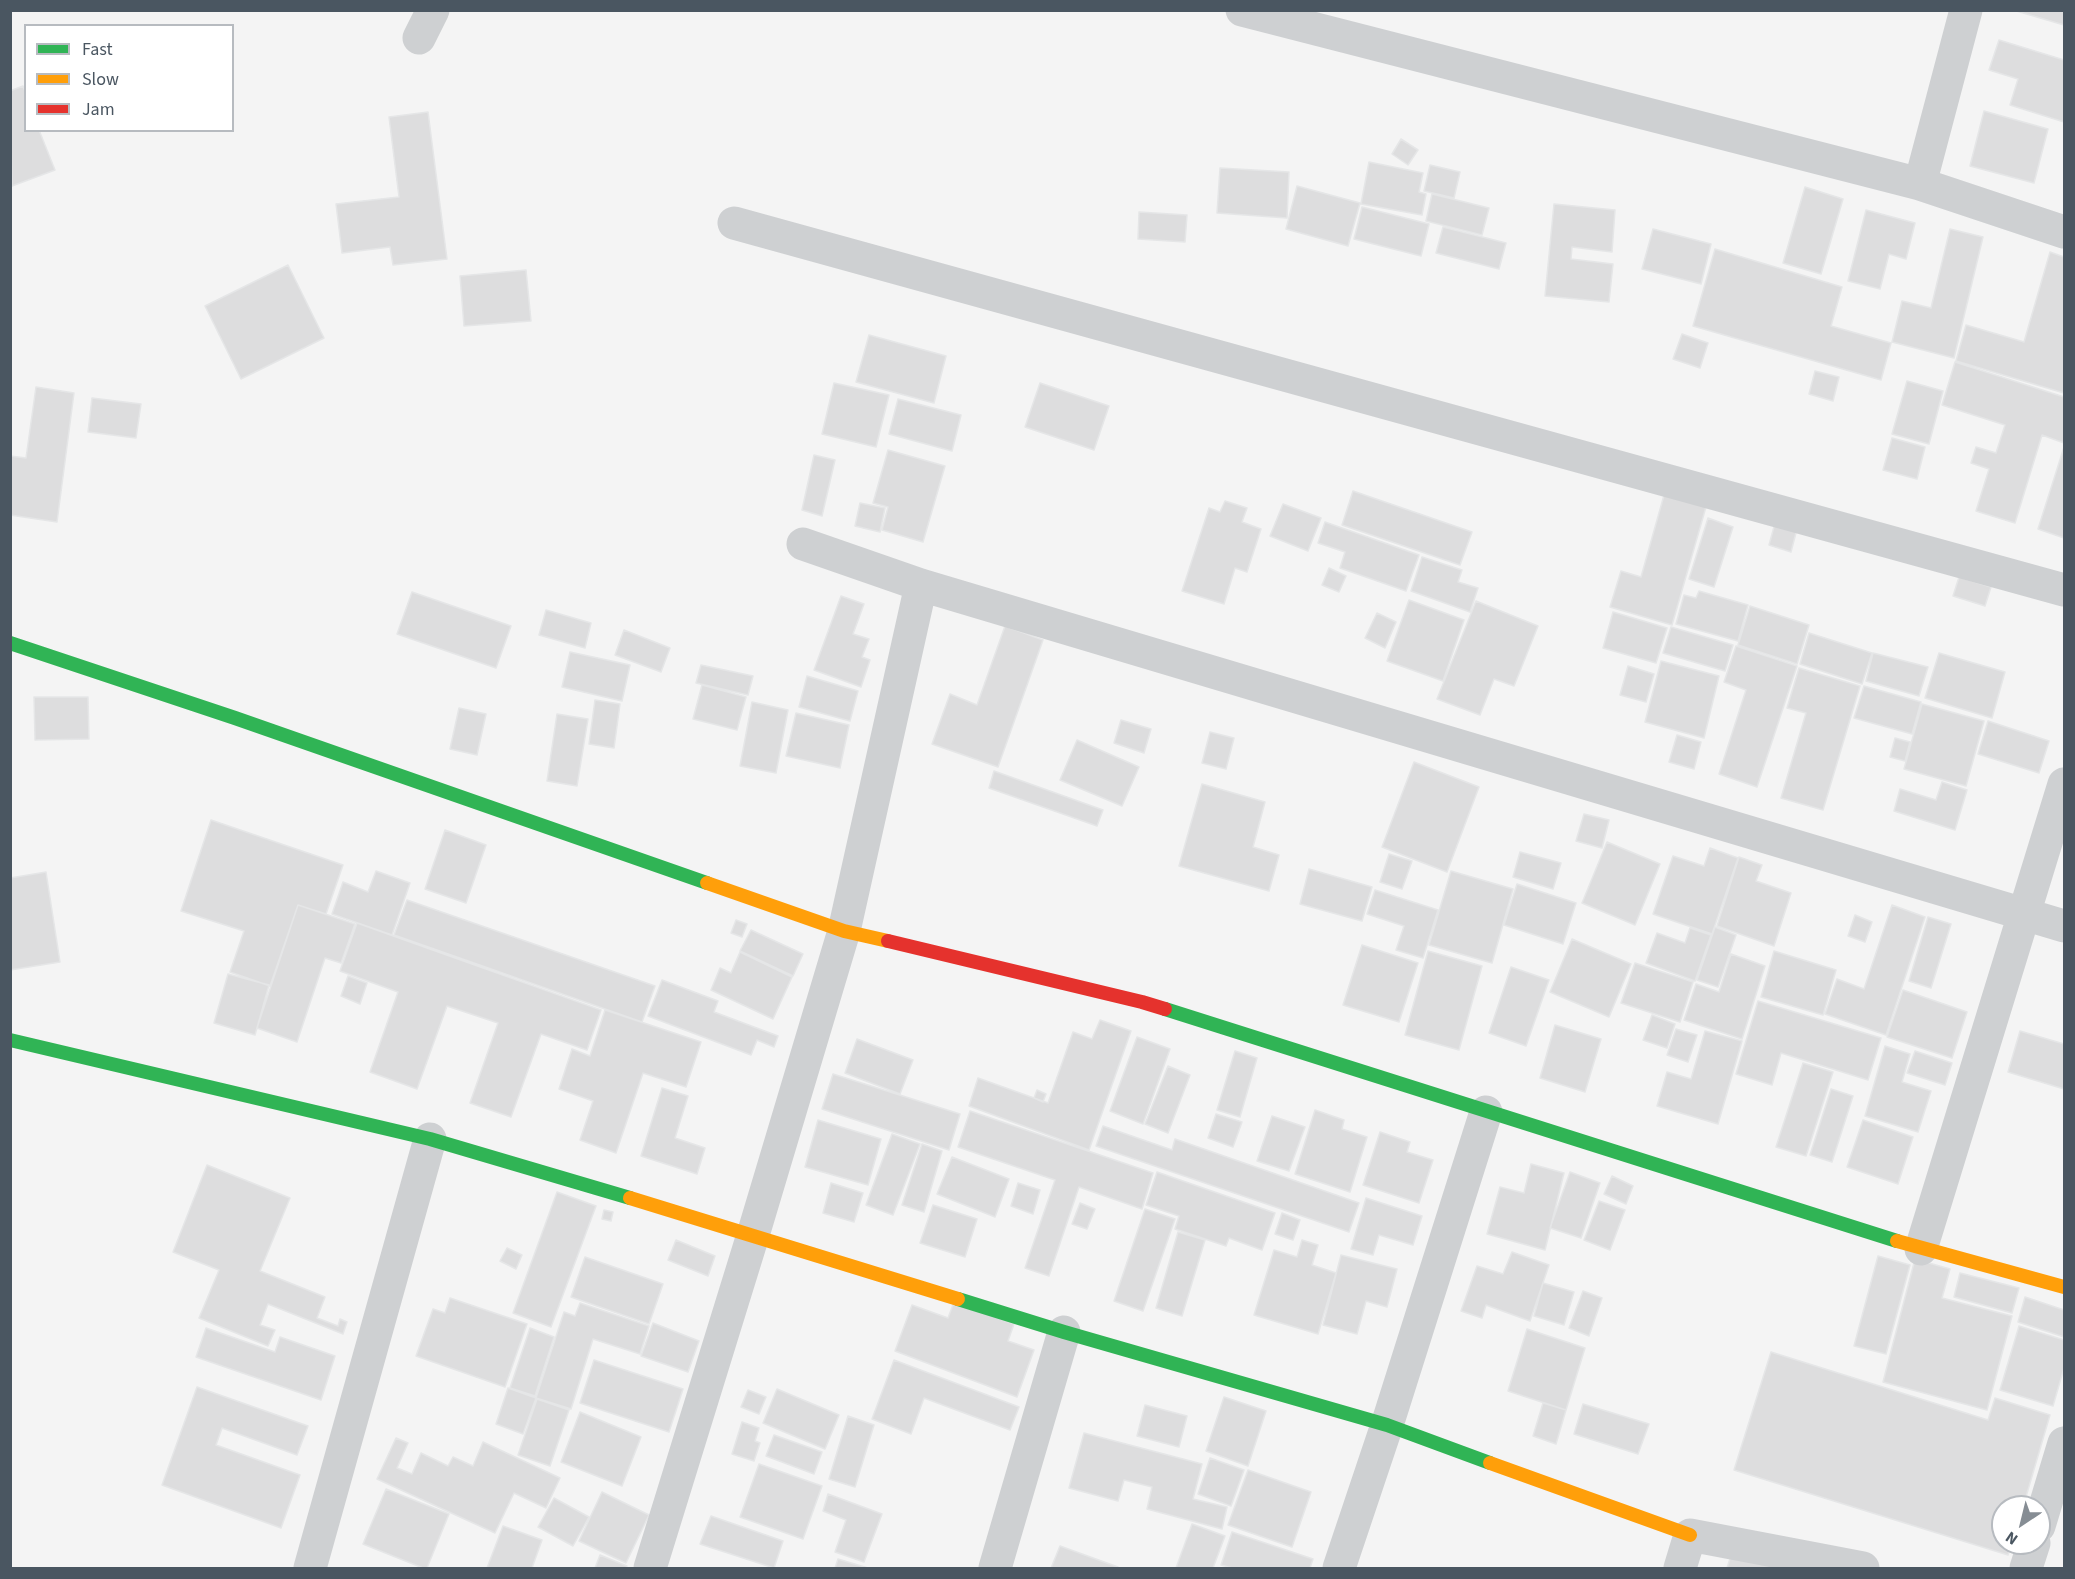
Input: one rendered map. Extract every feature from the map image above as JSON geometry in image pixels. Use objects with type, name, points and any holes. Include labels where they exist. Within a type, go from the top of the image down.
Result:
[{"type":"street","points":[[1242,10],[1920,184],[2064,232]]},
{"type":"street","points":[[1920,184],[1966,10]]},
{"type":"street","points":[[734,224],[2064,590]]},
{"type":"street","points":[[803,544],[921,585],[2064,926]]},
{"type":"street","points":[[650,1569],[844,931],[921,585]]},
{"type":"street","points":[[10,644],[235,718],[844,931],[1142,1002],[1921,1249],[2064,1287]]},
{"type":"street","points":[[1921,1249],[2064,784]]},
{"type":"street","points":[[10,1040],[430,1139],[753,1235],[1064,1332],[1387,1425],[1690,1535],[1863,1569]]},
{"type":"street","points":[[1339,1569],[1486,1112]]},
{"type":"street","points":[[310,1569],[430,1139]]},
{"type":"street","points":[[995,1569],[1064,1332]]},
{"type":"street","points":[[2048,1495],[2064,1443]]},
{"type":"street","points":[[1680,1569],[1690,1535]]},
{"type":"building","points":[[2013,10],[2064,10],[2064,25]]},
{"type":"building","points":[[1999,40],[2064,60],[2064,122],[2010,105],[2018,79],[1989,70]]},
{"type":"building","points":[[23,86],[24,132],[40,132],[55,170],[12,186],[10,91]]},
{"type":"building","points":[[1984,111],[2048,129],[2034,183],[1970,166]]},
{"type":"building","points":[[428,112],[447,259],[393,265],[390,247],[342,253],[336,204],[399,197],[389,117]]},
{"type":"building","points":[[1401,139],[1418,150],[1408,165],[1392,154]]},
{"type":"building","points":[[1369,162],[1423,173],[1419,192],[1426,194],[1422,215],[1361,204]]},
{"type":"building","points":[[1430,165],[1460,172],[1454,198],[1424,191]]},
{"type":"building","points":[[1220,168],[1289,172],[1287,218],[1217,213]]},
{"type":"building","points":[[1297,186],[1360,203],[1348,246],[1286,229]]},
{"type":"building","points":[[1805,187],[1843,199],[1821,274],[1783,263]]},
{"type":"building","points":[[1432,194],[1489,208],[1482,235],[1426,221]]},
{"type":"building","points":[[1554,204],[1615,210],[1612,252],[1572,247],[1571,259],[1613,264],[1609,302],[1545,296]]},
{"type":"building","points":[[1362,207],[1429,224],[1421,256],[1354,239]]},
{"type":"building","points":[[1866,210],[1915,223],[1906,259],[1889,254],[1880,289],[1848,281]]},
{"type":"building","points":[[1139,212],[1187,215],[1185,242],[1138,239]]},
{"type":"building","points":[[1443,227],[1506,243],[1499,269],[1436,253]]},
{"type":"building","points":[[1653,229],[1711,244],[1701,284],[1642,269]]},
{"type":"building","points":[[1950,229],[1983,237],[1954,358],[1892,342],[1902,301],[1931,308]]},
{"type":"building","points":[[1715,249],[1842,287],[1831,326],[1891,343],[1881,380],[1693,326]]},
{"type":"building","points":[[2050,252],[2064,257],[2064,393],[1956,361],[1966,325],[2024,342]]},
{"type":"building","points":[[288,265],[324,338],[241,379],[205,306]]},
{"type":"building","points":[[526,270],[531,321],[464,326],[460,276]]},
{"type":"building","points":[[1682,334],[1708,343],[1700,368],[1673,359]]},
{"type":"building","points":[[869,335],[946,356],[934,403],[856,382]]},
{"type":"building","points":[[1955,362],[2064,397],[2064,443],[2042,435],[2015,523],[1976,511],[1989,469],[1971,463],[1976,447],[1996,453],[2005,425],[1942,405]]},
{"type":"building","points":[[1815,371],[1839,377],[1833,401],[1809,394]]},
{"type":"building","points":[[1907,381],[1943,391],[1929,444],[1892,434]]},
{"type":"building","points":[[834,383],[889,395],[876,447],[822,434]]},
{"type":"building","points":[[1040,383],[1109,406],[1094,450],[1025,427]]},
{"type":"building","points":[[36,387],[74,393],[57,522],[10,515],[10,456],[26,458]]},
{"type":"building","points":[[92,398],[141,404],[136,438],[88,432]]},
{"type":"building","points":[[898,399],[961,415],[952,451],[889,434]]},
{"type":"building","points":[[1892,438],[1925,447],[1917,479],[1883,470]]},
{"type":"building","points":[[2064,447],[2064,538],[2038,529]]},
{"type":"building","points":[[888,450],[945,466],[923,542],[882,530],[888,507],[873,503]]},
{"type":"building","points":[[814,455],[835,460],[822,516],[802,510]]},
{"type":"building","points":[[1666,488],[1708,500],[1672,625],[1610,607],[1621,571],[1641,577]]},
{"type":"building","points":[[1353,491],[1472,532],[1460,565],[1342,525]]},
{"type":"building","points":[[1225,501],[1247,508],[1242,522],[1261,529],[1247,572],[1235,568],[1224,604],[1182,591],[1209,508],[1220,512]]},
{"type":"building","points":[[860,503],[885,508],[880,532],[855,526]]},
{"type":"building","points":[[1283,504],[1321,518],[1308,551],[1270,536]]},
{"type":"building","points":[[1708,518],[1733,527],[1714,587],[1689,579]]},
{"type":"building","points":[[1325,522],[1419,555],[1406,591],[1340,568],[1345,552],[1318,543]]},
{"type":"building","points":[[1775,523],[1797,529],[1791,552],[1769,545]]},
{"type":"building","points":[[1422,557],[1462,570],[1458,582],[1478,588],[1470,612],[1411,591]]},
{"type":"building","points":[[1329,568],[1346,576],[1339,592],[1322,585]]},
{"type":"building","points":[[1959,577],[1991,587],[1985,606],[1953,596]]},
{"type":"building","points":[[1699,591],[1748,605],[1738,641],[1676,624],[1684,595],[1696,598]]},
{"type":"building","points":[[412,592],[511,626],[496,668],[397,634]]},
{"type":"building","points":[[841,596],[864,604],[853,634],[869,639],[862,657],[870,660],[861,687],[814,670]]},
{"type":"building","points":[[1409,600],[1464,620],[1443,681],[1387,661]]},
{"type":"building","points":[[1476,601],[1538,626],[1514,686],[1494,679],[1480,715],[1437,699]]},
{"type":"building","points":[[1750,606],[1809,625],[1797,664],[1738,645]]},
{"type":"building","points":[[546,610],[591,623],[585,648],[539,635]]},
{"type":"building","points":[[1613,612],[1667,628],[1656,663],[1603,648]]},
{"type":"building","points":[[1377,613],[1396,622],[1385,648],[1365,638]]},
{"type":"building","points":[[1005,626],[1043,640],[998,767],[932,744],[950,694],[977,705]]},
{"type":"building","points":[[1671,627],[1733,645],[1725,671],[1663,653]]},
{"type":"building","points":[[624,630],[670,648],[661,672],[615,655]]},
{"type":"building","points":[[1809,633],[1872,653],[1862,684],[1800,664]]},
{"type":"building","points":[[1736,646],[1797,666],[1757,787],[1719,774],[1746,690],[1724,682]]},
{"type":"building","points":[[570,652],[630,665],[622,701],[562,687]]},
{"type":"building","points":[[1873,653],[1928,667],[1919,696],[1866,681]]},
{"type":"building","points":[[1939,653],[2005,672],[1992,718],[1925,698]]},
{"type":"building","points":[[1661,661],[1719,676],[1704,738],[1645,722]]},
{"type":"building","points":[[701,665],[753,676],[748,695],[696,683]]},
{"type":"building","points":[[1628,666],[1654,674],[1646,702],[1620,695]]},
{"type":"building","points":[[1799,668],[1860,686],[1823,810],[1781,798],[1806,713],[1787,708]]},
{"type":"building","points":[[807,676],[858,691],[850,721],[799,707]]},
{"type":"building","points":[[702,685],[746,697],[737,730],[693,719]]},
{"type":"building","points":[[1864,686],[1921,702],[1912,734],[1854,718]]},
{"type":"building","points":[[34,697],[88,697],[89,739],[35,740]]},
{"type":"building","points":[[595,700],[620,704],[614,748],[589,744]]},
{"type":"building","points":[[752,702],[788,710],[776,773],[740,766]]},
{"type":"building","points":[[1922,704],[1984,721],[1966,786],[1904,769]]},
{"type":"building","points":[[459,708],[486,714],[477,755],[450,749]]},
{"type":"building","points":[[796,713],[849,725],[840,768],[786,756]]},
{"type":"building","points":[[557,714],[588,719],[577,786],[547,781]]},
{"type":"building","points":[[1121,720],[1151,729],[1144,753],[1114,743]]},
{"type":"building","points":[[1988,721],[2049,741],[2039,773],[1978,754]]},
{"type":"building","points":[[1210,732],[1234,738],[1226,769],[1202,763]]},
{"type":"building","points":[[1677,735],[1701,742],[1694,769],[1669,762]]},
{"type":"building","points":[[1895,738],[1910,742],[1905,761],[1890,757]]},
{"type":"building","points":[[1077,740],[1139,767],[1122,806],[1060,780]]},
{"type":"building","points":[[1414,762],[1479,787],[1447,872],[1382,847]]},
{"type":"building","points":[[994,771],[1103,810],[1097,826],[989,788]]},
{"type":"building","points":[[1942,782],[1967,790],[1955,830],[1894,811],[1900,789],[1936,800]]},
{"type":"building","points":[[1202,784],[1265,802],[1253,847],[1279,855],[1269,891],[1179,866]]},
{"type":"building","points":[[1584,814],[1609,820],[1602,848],[1576,841]]},
{"type":"building","points":[[211,820],[343,865],[326,914],[298,905],[270,986],[230,972],[244,931],[181,911]]},
{"type":"building","points":[[445,830],[486,845],[466,903],[425,889]]},
{"type":"building","points":[[1607,842],[1660,864],[1635,925],[1582,903]]},
{"type":"building","points":[[1710,848],[1738,858],[1712,934],[1653,914],[1673,856],[1704,866]]},
{"type":"building","points":[[1520,852],[1561,863],[1553,889],[1513,877]]},
{"type":"building","points":[[1389,854],[1412,861],[1402,889],[1380,882]]},
{"type":"building","points":[[1739,857],[1762,865],[1756,881],[1791,893],[1774,946],[1717,926]]},
{"type":"building","points":[[1309,869],[1372,887],[1362,921],[1300,904]]},
{"type":"building","points":[[376,871],[410,883],[392,935],[332,914],[343,882],[368,892]]},
{"type":"building","points":[[1451,871],[1513,889],[1492,963],[1429,945]]},
{"type":"building","points":[[46,872],[60,962],[10,970],[10,878]]},
{"type":"building","points":[[1517,884],[1576,903],[1563,944],[1504,925]]},
{"type":"building","points":[[1375,890],[1438,910],[1423,958],[1396,950],[1404,926],[1367,914]]},
{"type":"building","points":[[407,900],[655,986],[642,1022],[394,935]]},
{"type":"building","points":[[298,905],[355,924],[341,963],[325,958],[297,1042],[257,1028]]},
{"type":"building","points":[[1892,905],[1925,917],[1886,1035],[1825,1014],[1837,979],[1864,989]]},
{"type":"building","points":[[1855,915],[1872,922],[1865,942],[1848,936]]},
{"type":"building","points":[[1928,917],[1951,924],[1931,988],[1909,981]]},
{"type":"building","points":[[736,920],[747,924],[742,937],[731,933]]},
{"type":"building","points":[[357,923],[601,1010],[587,1050],[541,1034],[511,1117],[470,1103],[498,1023],[447,1006],[417,1089],[370,1072],[398,992],[340,971]]},
{"type":"building","points":[[1715,927],[1736,935],[1718,987],[1697,980]]},
{"type":"building","points":[[1690,928],[1711,935],[1695,981],[1646,963],[1657,933],[1685,943]]},
{"type":"building","points":[[751,930],[803,954],[793,976],[740,951]]},
{"type":"building","points":[[1572,939],[1631,964],[1609,1017],[1550,992]]},
{"type":"building","points":[[1362,945],[1418,963],[1399,1022],[1343,1005]]},
{"type":"building","points":[[1428,951],[1482,966],[1459,1050],[1405,1035]]},
{"type":"building","points":[[1774,951],[1836,970],[1823,1015],[1761,997]]},
{"type":"building","points":[[740,952],[792,977],[773,1019],[711,990],[720,968],[731,973]]},
{"type":"building","points":[[1731,954],[1765,966],[1742,1039],[1684,1020],[1696,984],[1719,992]]},
{"type":"building","points":[[1635,963],[1693,982],[1680,1022],[1621,1003]]},
{"type":"building","points":[[1511,967],[1549,980],[1526,1046],[1489,1033]]},
{"type":"building","points":[[228,974],[269,985],[255,1035],[214,1023]]},
{"type":"building","points":[[348,976],[367,983],[360,1004],[341,996]]},
{"type":"building","points":[[662,980],[718,1001],[714,1012],[778,1036],[774,1047],[757,1040],[751,1055],[648,1016]]},
{"type":"building","points":[[1903,990],[1967,1012],[1952,1058],[1887,1037]]},
{"type":"building","points":[[1758,1001],[1881,1038],[1868,1080],[1781,1053],[1772,1085],[1736,1074]]},
{"type":"building","points":[[605,1010],[701,1042],[686,1087],[643,1073],[616,1153],[580,1140],[593,1101],[559,1089],[572,1049],[590,1056]]},
{"type":"building","points":[[1652,1015],[1675,1024],[1667,1048],[1643,1040]]},
{"type":"building","points":[[1100,1020],[1131,1031],[1089,1150],[969,1106],[978,1078],[1048,1103],[1073,1032],[1092,1039]]},
{"type":"building","points":[[1555,1025],[1601,1039],[1585,1092],[1540,1078]]},
{"type":"building","points":[[1676,1029],[1697,1035],[1688,1062],[1667,1055]]},
{"type":"building","points":[[1705,1031],[1742,1041],[1718,1124],[1657,1106],[1667,1072],[1691,1079]]},
{"type":"building","points":[[2020,1031],[2064,1044],[2064,1089],[2008,1072]]},
{"type":"building","points":[[1137,1037],[1170,1049],[1143,1124],[1110,1111]]},
{"type":"building","points":[[857,1039],[913,1060],[900,1094],[845,1073]]},
{"type":"building","points":[[1885,1046],[1910,1054],[1902,1082],[1931,1091],[1918,1132],[1865,1116]]},
{"type":"building","points":[[1235,1051],[1257,1058],[1240,1117],[1217,1110]]},
{"type":"building","points":[[1915,1051],[1952,1063],[1945,1085],[1907,1073]]},
{"type":"building","points":[[1803,1063],[1833,1072],[1806,1156],[1776,1147]]},
{"type":"building","points":[[1168,1066],[1190,1075],[1168,1133],[1145,1124]]},
{"type":"building","points":[[833,1074],[960,1114],[949,1150],[822,1109]]},
{"type":"building","points":[[662,1088],[688,1096],[675,1138],[705,1148],[697,1174],[641,1156]]},
{"type":"building","points":[[1831,1089],[1853,1096],[1832,1162],[1810,1155]]},
{"type":"building","points":[[1037,1090],[1046,1094],[1043,1102],[1034,1098]]},
{"type":"building","points":[[1315,1110],[1344,1120],[1342,1129],[1367,1137],[1350,1192],[1295,1174]]},
{"type":"building","points":[[970,1111],[1153,1173],[1142,1209],[1079,1187],[1049,1276],[1025,1268],[1055,1180],[958,1147]]},
{"type":"building","points":[[1216,1114],[1242,1122],[1233,1147],[1208,1138]]},
{"type":"building","points":[[1272,1116],[1305,1127],[1289,1171],[1257,1161]]},
{"type":"building","points":[[818,1120],[881,1139],[868,1185],[805,1167]]},
{"type":"building","points":[[1863,1120],[1913,1137],[1898,1184],[1847,1167]]},
{"type":"building","points":[[1103,1126],[1172,1150],[1175,1139],[1359,1203],[1349,1232],[1096,1146]]},
{"type":"building","points":[[1380,1132],[1410,1142],[1407,1152],[1433,1160],[1419,1203],[1363,1185]]},
{"type":"building","points":[[892,1134],[920,1144],[893,1215],[866,1205]]},
{"type":"building","points":[[922,1144],[942,1151],[924,1212],[902,1205]]},
{"type":"building","points":[[952,1157],[1009,1179],[995,1217],[937,1194]]},
{"type":"building","points":[[1531,1164],[1564,1173],[1545,1250],[1487,1234],[1500,1187],[1524,1193]]},
{"type":"building","points":[[207,1165],[290,1198],[260,1271],[325,1297],[317,1318],[338,1326],[340,1319],[347,1322],[343,1334],[268,1304],[260,1325],[275,1330],[268,1346],[199,1318],[219,1270],[173,1252]]},
{"type":"building","points":[[1157,1172],[1275,1213],[1262,1250],[1229,1238],[1226,1246],[1175,1229],[1179,1216],[1146,1205]]},
{"type":"building","points":[[1570,1172],[1600,1183],[1581,1238],[1550,1228]]},
{"type":"building","points":[[1612,1176],[1633,1186],[1626,1204],[1604,1194]]},
{"type":"building","points":[[831,1183],[863,1193],[854,1222],[823,1213]]},
{"type":"building","points":[[1018,1183],[1040,1190],[1033,1214],[1011,1206]]},
{"type":"building","points":[[557,1192],[596,1206],[551,1327],[513,1313]]},
{"type":"building","points":[[1366,1198],[1422,1216],[1413,1245],[1379,1235],[1373,1255],[1351,1249]]},
{"type":"building","points":[[1599,1201],[1625,1210],[1610,1250],[1584,1240]]},
{"type":"building","points":[[1080,1203],[1095,1209],[1087,1229],[1072,1224]]},
{"type":"building","points":[[933,1205],[977,1219],[965,1257],[920,1243]]},
{"type":"building","points":[[1145,1209],[1175,1219],[1143,1311],[1114,1301]]},
{"type":"building","points":[[604,1210],[613,1212],[611,1221],[602,1219]]},
{"type":"building","points":[[1282,1213],[1300,1220],[1293,1240],[1275,1234]]},
{"type":"building","points":[[1178,1232],[1205,1240],[1182,1316],[1156,1308]]},
{"type":"building","points":[[676,1240],[715,1256],[708,1276],[668,1260]]},
{"type":"building","points":[[1302,1240],[1318,1245],[1312,1265],[1336,1273],[1318,1334],[1254,1315],[1274,1250],[1297,1257]]},
{"type":"building","points":[[507,1248],[522,1255],[516,1269],[500,1261]]},
{"type":"building","points":[[1512,1252],[1549,1265],[1530,1321],[1486,1305],[1482,1318],[1461,1311],[1477,1266],[1503,1274]]},
{"type":"building","points":[[1341,1255],[1397,1269],[1387,1307],[1366,1301],[1357,1334],[1323,1325]]},
{"type":"building","points":[[1878,1256],[1910,1265],[1886,1354],[1854,1346]]},
{"type":"building","points":[[585,1257],[663,1284],[649,1324],[571,1297]]},
{"type":"building","points":[[1915,1259],[1950,1269],[1942,1298],[2012,1316],[1987,1410],[1883,1382]]},
{"type":"building","points":[[1960,1273],[2019,1288],[2012,1313],[1954,1297]]},
{"type":"building","points":[[1543,1283],[1574,1292],[1564,1325],[1534,1316]]},
{"type":"building","points":[[1583,1291],[1602,1298],[1589,1336],[1569,1328]]},
{"type":"building","points":[[2025,1297],[2064,1310],[2064,1337],[2018,1322]]},
{"type":"building","points":[[450,1298],[527,1324],[505,1387],[416,1356],[433,1309],[445,1313]]},
{"type":"building","points":[[954,1302],[1014,1324],[1008,1341],[1034,1350],[1017,1397],[895,1351],[912,1305],[948,1318]]},
{"type":"building","points":[[580,1303],[649,1326],[640,1354],[593,1339],[571,1409],[536,1398],[564,1312],[575,1316]]},
{"type":"building","points":[[653,1323],[699,1341],[688,1372],[641,1356]]},
{"type":"building","points":[[2019,1326],[2064,1340],[2064,1368],[2053,1406],[2000,1390]]},
{"type":"building","points":[[206,1328],[275,1352],[280,1337],[335,1356],[321,1400],[196,1357]]},
{"type":"building","points":[[530,1328],[554,1337],[535,1396],[510,1388]]},
{"type":"building","points":[[1527,1329],[1585,1348],[1566,1410],[1508,1391]]},
{"type":"building","points":[[1771,1352],[1988,1420],[1995,1398],[2050,1415],[2027,1495],[1991,1495],[1991,1550],[1734,1470]]},
{"type":"building","points":[[594,1360],[683,1389],[669,1432],[580,1403]]},
{"type":"building","points":[[894,1360],[1019,1407],[1010,1430],[924,1398],[911,1434],[872,1419]]},
{"type":"building","points":[[197,1387],[308,1426],[297,1455],[222,1428],[216,1445],[300,1475],[281,1528],[162,1485]]},
{"type":"building","points":[[508,1388],[536,1398],[523,1434],[496,1424]]},
{"type":"building","points":[[777,1389],[839,1415],[825,1449],[763,1423]]},
{"type":"building","points":[[748,1390],[766,1397],[759,1414],[741,1407]]},
{"type":"building","points":[[1224,1397],[1266,1411],[1248,1466],[1206,1451]]},
{"type":"building","points":[[537,1399],[569,1410],[550,1466],[518,1455]]},
{"type":"building","points":[[1543,1403],[1566,1410],[1556,1444],[1533,1436]]},
{"type":"building","points":[[1583,1404],[1649,1424],[1638,1454],[1574,1434]]},
{"type":"building","points":[[1145,1405],[1187,1416],[1179,1447],[1137,1436]]},
{"type":"building","points":[[580,1412],[641,1437],[622,1486],[561,1462]]},
{"type":"building","points":[[848,1416],[874,1425],[855,1487],[829,1479]]},
{"type":"building","points":[[742,1422],[759,1428],[755,1441],[760,1443],[754,1461],[732,1454]]},
{"type":"building","points":[[1084,1433],[1202,1464],[1193,1499],[1227,1507],[1222,1529],[1147,1509],[1152,1487],[1124,1480],[1118,1501],[1069,1488]]},
{"type":"building","points":[[774,1435],[822,1452],[814,1474],[766,1456]]},
{"type":"building","points":[[396,1438],[408,1443],[397,1468],[412,1474],[421,1453],[448,1466],[453,1457],[473,1466],[483,1442],[560,1478],[546,1508],[514,1493],[495,1533],[377,1479]]},
{"type":"building","points":[[1210,1458],[1244,1470],[1231,1506],[1198,1494]]},
{"type":"building","points":[[759,1464],[822,1486],[803,1539],[740,1517]]},
{"type":"building","points":[[1248,1470],[1311,1492],[1292,1547],[1228,1525]]},
{"type":"building","points":[[386,1489],[449,1514],[427,1568],[363,1544]]},
{"type":"building","points":[[602,1492],[649,1515],[626,1563],[579,1541]]},
{"type":"building","points":[[828,1494],[882,1514],[864,1562],[835,1552],[846,1520],[823,1511]]},
{"type":"building","points":[[554,1498],[589,1517],[573,1546],[538,1527]]},
{"type":"building","points":[[711,1516],[783,1541],[774,1568],[700,1544]]},
{"type":"building","points":[[1192,1524],[1225,1536],[1213,1568],[1176,1568]]},
{"type":"building","points":[[503,1526],[542,1540],[532,1568],[487,1568]]},
{"type":"building","points":[[1232,1532],[1313,1559],[1310,1568],[1232,1568],[1221,1565]]},
{"type":"building","points":[[1060,1546],[1118,1567],[1051,1568]]},
{"type":"building","points":[[1733,1549],[1773,1559],[1770,1568],[1727,1568]]},
{"type":"building","points":[[600,1555],[627,1566],[626,1568],[595,1568]]},
{"type":"building","points":[[838,1559],[868,1568],[835,1568]]},
{"type":"traffic: fast","points":[[10,643],[235,718],[707,883]]},
{"type":"traffic: fast","points":[[1165,1009],[1897,1241]]},
{"type":"traffic: fast","points":[[10,1040],[430,1139],[630,1198]]},
{"type":"traffic: fast","points":[[958,1299],[1387,1425],[1490,1463]]},
{"type":"traffic: slow","points":[[707,883],[844,931],[888,941]]},
{"type":"traffic: slow","points":[[630,1198],[958,1299]]},
{"type":"traffic: slow","points":[[1897,1241],[2064,1287]]},
{"type":"traffic: slow","points":[[1490,1463],[1690,1535]]},
{"type":"traffic: jam","points":[[888,941],[1165,1009]]}]
